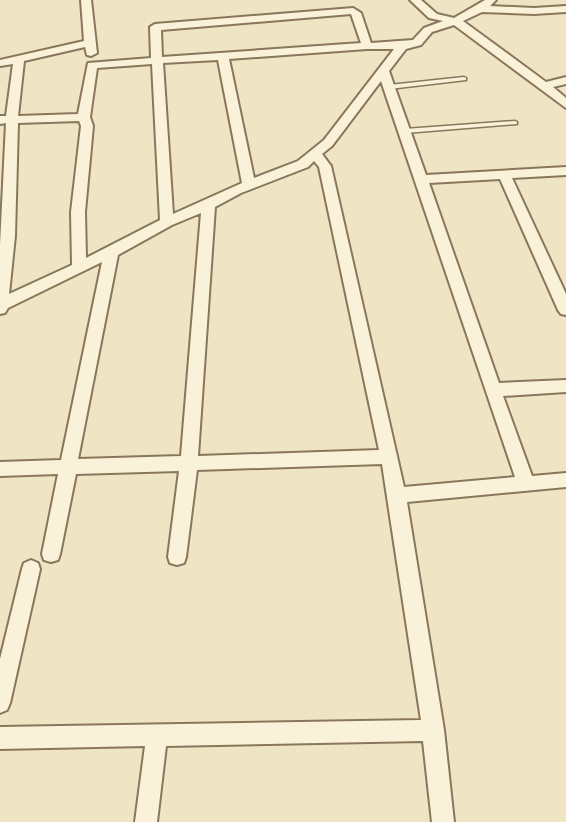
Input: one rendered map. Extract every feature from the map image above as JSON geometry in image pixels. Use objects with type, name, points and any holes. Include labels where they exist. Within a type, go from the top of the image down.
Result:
[{"type":"street","points":[[79,267],[78,212],[87,126],[84,117],[92,65],[86,0]]},
{"type":"street","points":[[415,0],[433,16],[454,21],[566,104]]},
{"type":"street","points":[[92,65],[367,46],[402,46],[417,43],[428,30],[480,9],[491,0]]},
{"type":"street","points":[[480,9],[534,11],[566,9]]},
{"type":"street","points":[[167,222],[155,27],[353,11],[356,13],[367,46]]},
{"type":"street","points":[[0,63],[90,43]]},
{"type":"street","points":[[19,58],[6,119],[0,306],[167,222],[303,164],[328,143],[402,46]]},
{"type":"street","points":[[223,56],[249,186]]},
{"type":"street","points":[[384,72],[525,482]]},
{"type":"street","points":[[544,86],[566,80]]},
{"type":"street","points":[[6,119],[84,117]]},
{"type":"street","points":[[315,154],[325,166],[397,495],[433,730],[443,822]]},
{"type":"street","points":[[422,179],[566,171]]},
{"type":"street","points":[[504,174],[566,310]]},
{"type":"street","points":[[177,557],[189,462],[208,205]]},
{"type":"street","points":[[51,554],[71,466],[111,252]]},
{"type":"street","points":[[494,390],[566,386]]},
{"type":"street","points":[[0,469],[389,457]]},
{"type":"street","points":[[397,495],[566,480]]},
{"type":"street","points":[[0,704],[31,569]]},
{"type":"street","points":[[0,738],[433,730]]},
{"type":"street","points":[[146,822],[157,734]]},
{"type":"lane","points":[[389,87],[464,79]]},
{"type":"lane","points":[[405,131],[515,123]]}]
